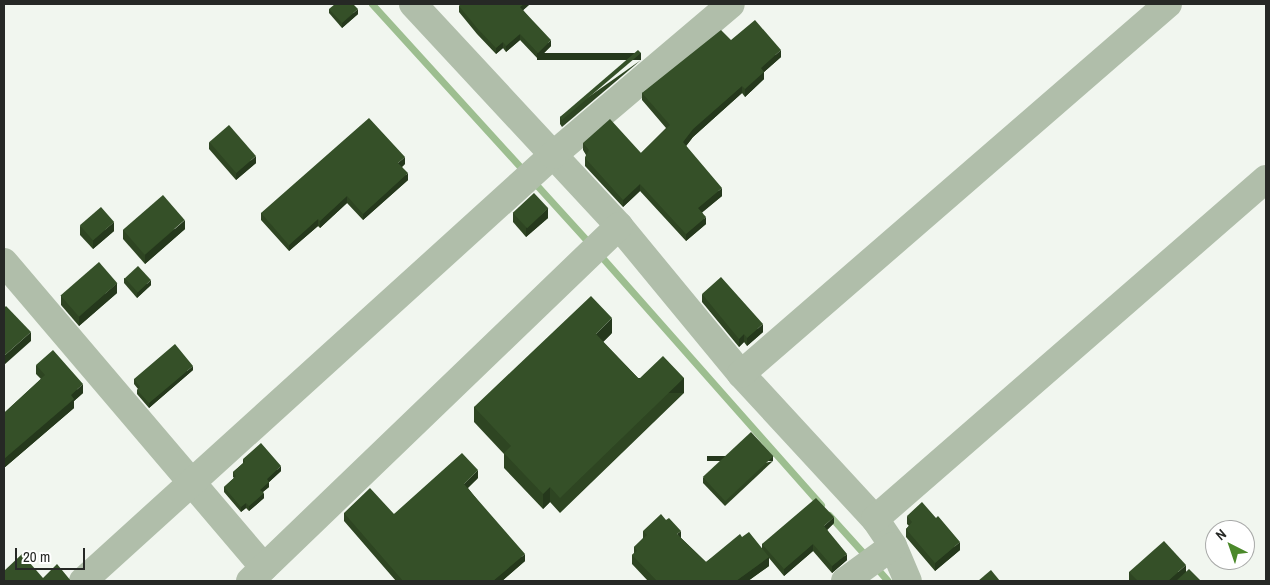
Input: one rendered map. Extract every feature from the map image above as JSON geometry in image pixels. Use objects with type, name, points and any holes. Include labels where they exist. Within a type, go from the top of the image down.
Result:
[{"type":"street","points":[[412,4],[618,226],[741,374],[875,519],[893,546],[910,580]]},
{"type":"street","points":[[83,581],[553,154],[731,4]]},
{"type":"street","points":[[741,374],[1168,4]]},
{"type":"street","points":[[875,519],[1266,179]]},
{"type":"street","points":[[4,262],[194,482],[257,574],[618,226]]},
{"type":"street","points":[[845,581],[893,546]]},
{"type":"building","points":[[335,4],[353,4],[358,9],[342,23],[329,9]]},
{"type":"building","points":[[460,4],[524,4],[520,7],[551,40],[538,53],[520,34],[506,46],[503,42],[496,48],[459,6]]},
{"type":"building","points":[[755,20],[781,50],[761,68],[764,72],[745,89],[742,86],[693,129],[683,142],[722,188],[698,208],[706,217],[686,234],[640,184],[623,200],[585,158],[589,150],[583,143],[610,119],[641,153],[670,125],[642,93],[721,30],[731,40]]},
{"type":"building","points":[[638,50],[641,53],[562,120],[560,117]]},
{"type":"building","points":[[369,118],[405,157],[398,163],[408,173],[363,214],[347,196],[320,221],[318,219],[289,245],[261,213]]},
{"type":"building","points":[[229,125],[256,156],[236,173],[209,142]]},
{"type":"building","points":[[534,193],[548,208],[527,228],[513,213]]},
{"type":"building","points":[[163,195],[185,220],[145,255],[123,230]]},
{"type":"building","points":[[101,207],[114,222],[93,240],[80,225]]},
{"type":"building","points":[[99,262],[117,283],[79,317],[61,295]]},
{"type":"building","points":[[138,266],[151,280],[138,292],[125,278]]},
{"type":"building","points":[[721,277],[763,324],[747,338],[744,334],[739,339],[702,294]]},
{"type":"building","points":[[591,296],[612,318],[596,334],[639,379],[663,356],[684,378],[560,498],[550,487],[543,494],[504,453],[511,446],[474,407]]},
{"type":"building","points":[[6,306],[31,332],[4,356],[4,308]]},
{"type":"building","points":[[175,344],[193,366],[149,403],[137,390],[140,387],[134,379]]},
{"type":"building","points":[[53,350],[83,384],[71,395],[74,399],[4,459],[4,413],[45,375],[36,365]]},
{"type":"building","points":[[751,432],[774,456],[725,501],[703,477]]},
{"type":"building","points":[[261,443],[281,466],[267,479],[269,482],[260,490],[264,493],[249,506],[246,503],[241,507],[224,487],[236,476],[233,472],[245,462],[243,459]]},
{"type":"building","points":[[462,453],[478,470],[464,484],[525,554],[493,581],[403,581],[344,513],[370,488],[394,514]]},
{"type":"building","points":[[816,498],[834,517],[824,526],[847,554],[832,566],[813,544],[784,569],[762,544]]},
{"type":"building","points":[[922,502],[936,518],[938,516],[960,542],[935,563],[906,529],[912,522],[907,516]]},
{"type":"building","points":[[661,514],[666,520],[669,518],[681,531],[677,534],[706,562],[740,534],[742,537],[749,532],[769,557],[736,581],[657,581],[632,555],[637,551],[634,547],[647,535],[643,531]]},
{"type":"building","points":[[1164,541],[1186,565],[1168,581],[1138,581],[1129,572]]},
{"type":"building","points":[[22,554],[43,578],[57,564],[71,581],[4,581],[4,571]]},
{"type":"building","points":[[1189,569],[1201,581],[1176,581]]},
{"type":"building","points":[[991,570],[1000,581],[978,581]]},
{"type":"waterway","points":[[372,4],[525,172]]},
{"type":"waterway","points":[[532,180],[590,244]]},
{"type":"waterway","points":[[599,254],[821,505]]},
{"type":"waterway","points":[[829,515],[867,557]]},
{"type":"waterway","points":[[874,565],[888,581]]}]
